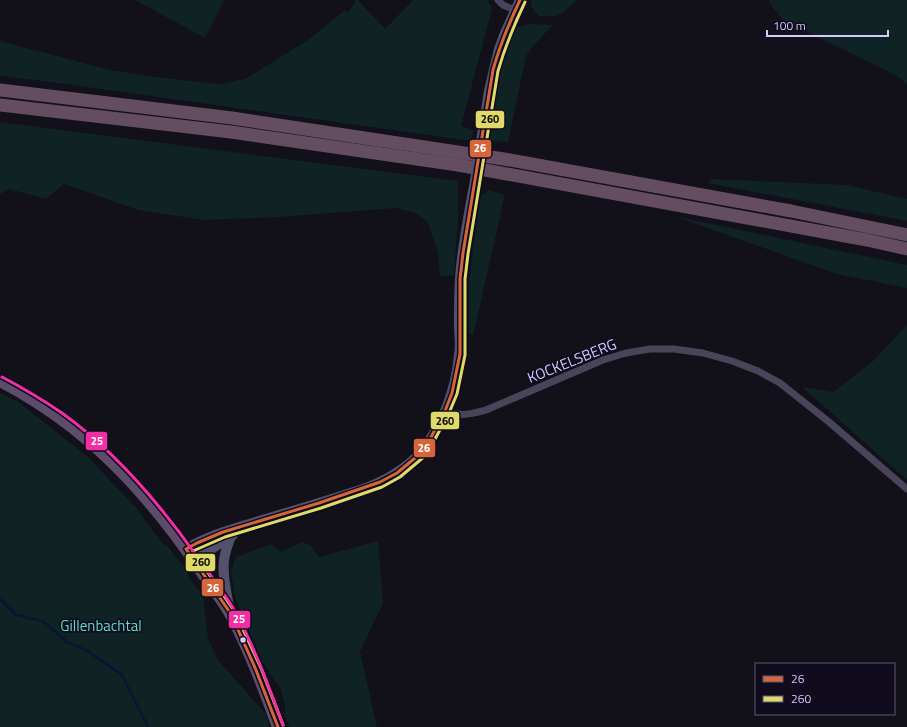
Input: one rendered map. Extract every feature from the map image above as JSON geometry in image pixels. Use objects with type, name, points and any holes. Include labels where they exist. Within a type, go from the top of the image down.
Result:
[{"type":"highway","points":[[0,90],[232,118],[504,159],[791,211],[907,235]]},
{"type":"highway","points":[[0,105],[231,132],[458,165],[867,240],[907,249]]},
{"type":"main road","points":[[186,549],[197,542],[223,532],[364,488],[396,473],[421,453],[430,439],[445,411],[452,393],[460,354],[460,279],[489,91],[499,49],[520,0]]},
{"type":"main road","points":[[0,381],[36,401],[60,417],[109,459],[163,518],[230,614],[256,670],[278,727]]},
{"type":"main road","points":[[138,489],[153,513],[202,580],[256,670]]},
{"type":"main road","points":[[186,549],[198,553],[205,553],[250,524]]},
{"type":"main road","points":[[230,614],[224,576],[224,561],[226,550],[232,536]]},
{"type":"street","points":[[498,0],[503,5],[515,10]]},
{"type":"street","name":"KOCKELSBERG","points":[[445,411],[463,415],[486,410],[603,360],[626,353],[650,349],[674,349],[703,353],[758,371],[780,383],[829,422],[907,489]]},
{"type":"green space","points":[[135,0],[224,0],[205,38]]},
{"type":"green space","points":[[356,0],[358,0],[385,29],[413,0],[487,0],[492,9],[461,126],[474,130],[471,141],[0,76],[0,41],[110,70],[219,84],[245,79],[308,40],[345,10],[348,13]]},
{"type":"green space","points":[[531,0],[577,0],[565,11],[555,16],[539,16],[532,8]]},
{"type":"green space","points":[[769,0],[907,0],[907,84],[899,77],[783,20],[770,4]]},
{"type":"green space","points":[[528,24],[553,25],[526,56],[508,143],[489,140],[496,86],[507,46],[511,36],[518,27]]},
{"type":"green space","points":[[0,122],[458,181],[458,220],[454,275],[440,277],[438,252],[428,223],[416,213],[396,208],[280,217],[203,220],[138,210],[64,184],[46,199],[9,189],[0,194]]},
{"type":"green space","points":[[712,179],[847,185],[907,199],[907,221],[708,183]]},
{"type":"green space","points":[[489,190],[505,195],[473,336],[469,333],[469,283],[481,196]]},
{"type":"green space","points":[[674,216],[907,265],[907,288],[837,274]]},
{"type":"green space","points":[[907,325],[907,480],[802,387],[833,392],[872,362]]},
{"type":"green space","name":"Gillenbachtal","points":[[0,393],[17,401],[88,457],[136,508],[162,543],[167,546],[186,569],[189,578],[203,596],[208,638],[218,660],[265,713],[269,727],[0,727]]},
{"type":"green space","points":[[378,541],[383,603],[360,652],[377,727],[289,727],[285,716],[285,705],[280,688],[263,663],[235,598],[231,571],[236,557],[271,544],[281,552],[301,542],[310,545],[319,557]]},
{"type":"waterway","points":[[0,599],[16,615],[43,621],[67,642],[88,651],[122,675],[148,727]]},
{"type":"transit line","name":"26","points":[[278,727],[256,670],[231,614],[186,549],[223,532],[319,503],[380,482],[397,473],[421,453],[430,439],[445,411],[452,393],[460,354],[460,279],[463,253],[493,70],[505,34],[520,0]]},
{"type":"transit line","name":"260","points":[[283,725],[261,668],[235,612],[193,551],[225,537],[321,508],[382,487],[400,477],[425,456],[449,413],[457,394],[465,355],[465,279],[468,254],[498,71],[510,36],[525,2]]},
{"type":"transit line","name":"25","points":[[2,377],[48,403],[82,428],[119,462],[153,499],[218,585],[236,613],[256,654],[283,725]]}]
